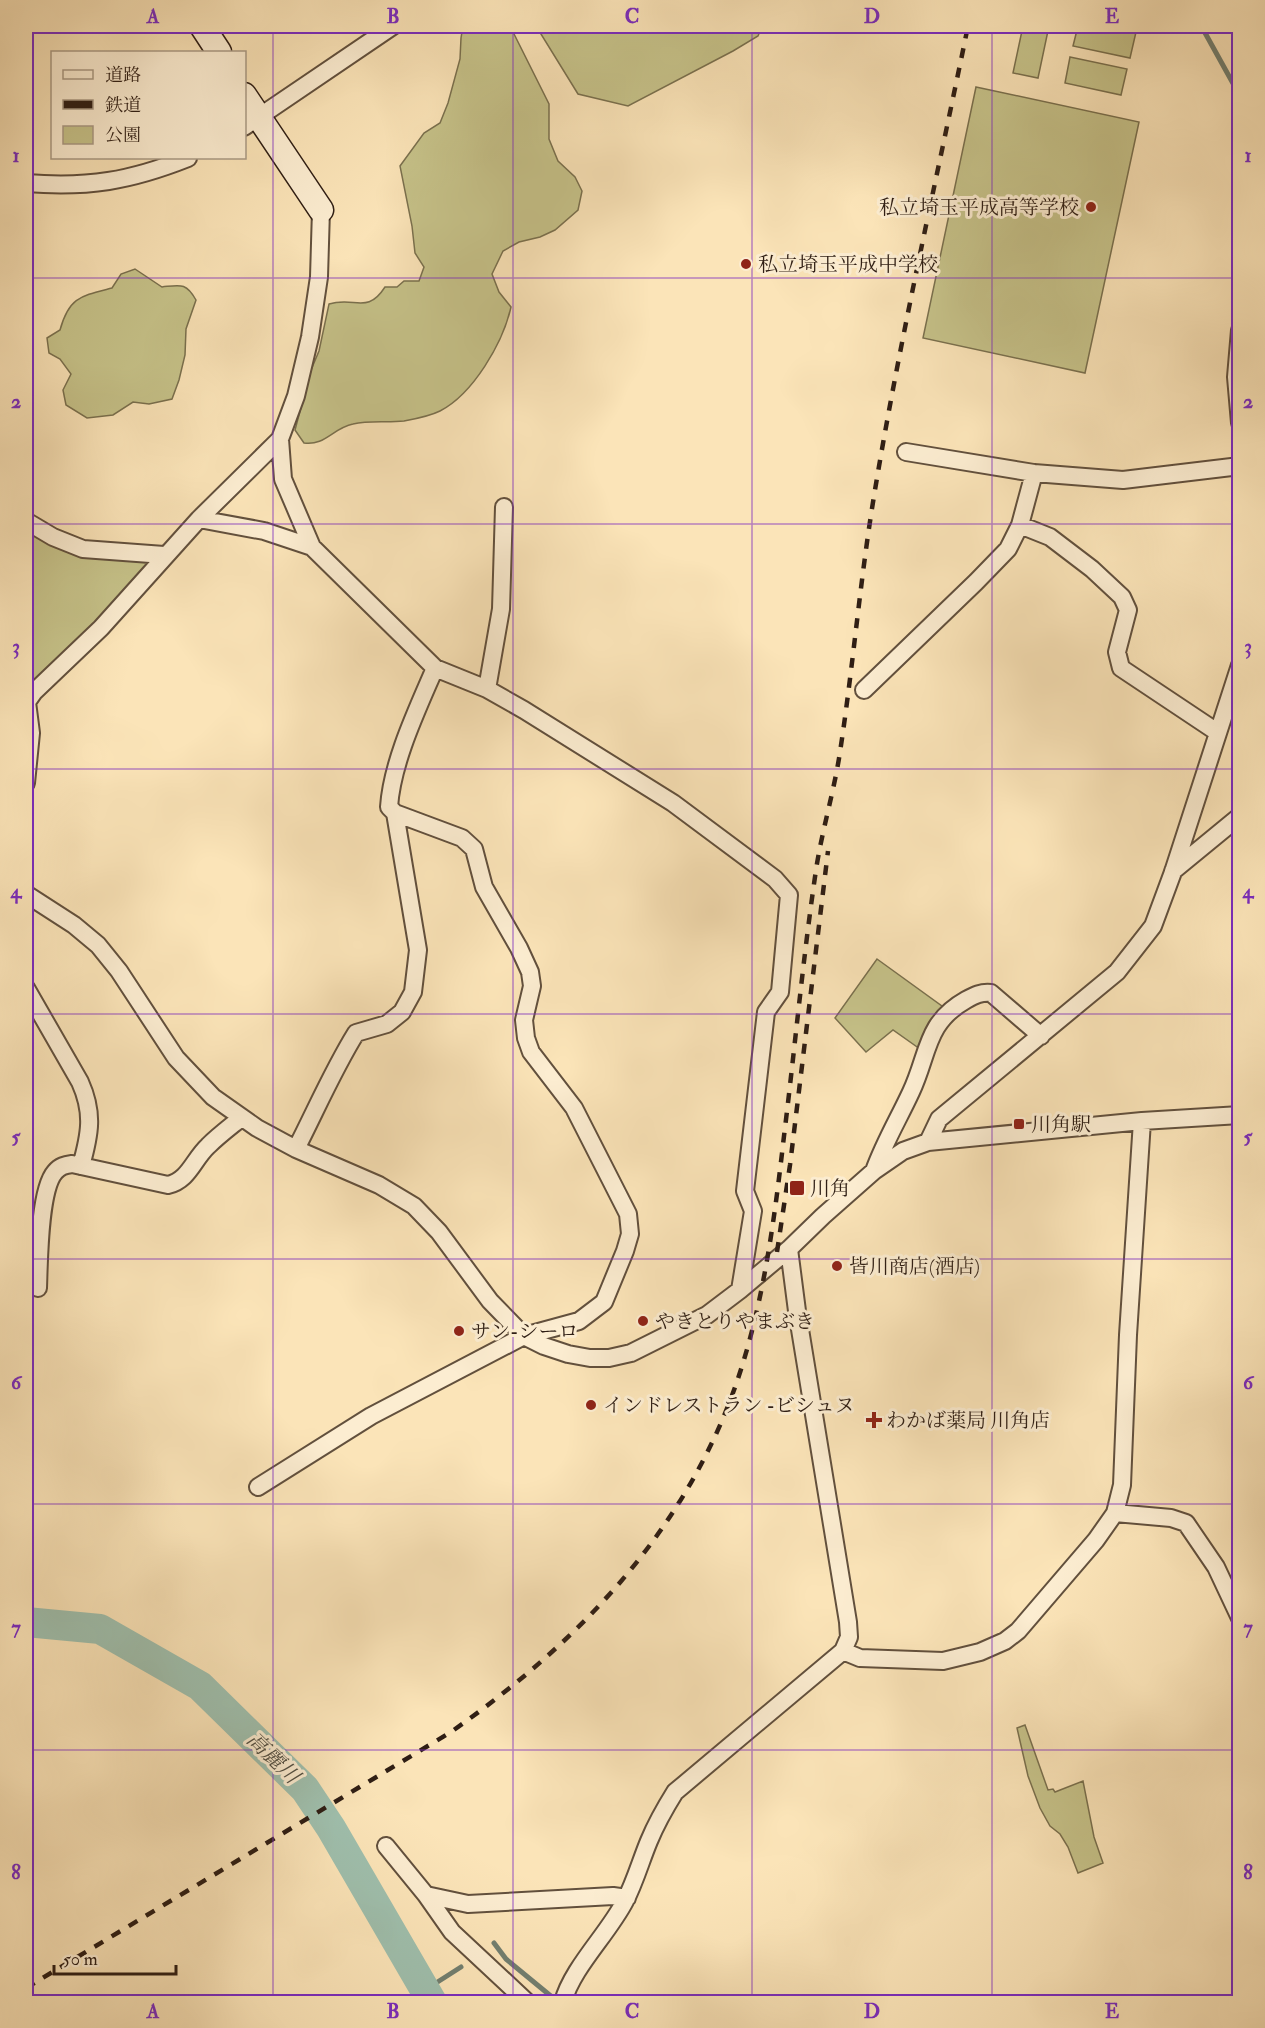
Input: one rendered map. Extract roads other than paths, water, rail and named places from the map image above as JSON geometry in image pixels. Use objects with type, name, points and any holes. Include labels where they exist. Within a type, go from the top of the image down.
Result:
[{"type":"street","points":[[202,26],[218,51]]},
{"type":"street","points":[[252,123],[393,26]]},
{"type":"street","points":[[246,102],[252,123],[321,210],[319,277],[310,337],[296,396],[280,439],[283,479],[312,547],[435,668],[487,689],[673,803],[776,879],[789,895],[780,992],[766,1012],[745,1191],[753,1211],[740,1290]]},
{"type":"street","points":[[26,183],[67,186],[110,182],[185,159]]},
{"type":"street","points":[[1239,330],[1236,377],[1239,423]]},
{"type":"street","points":[[26,783],[31,733],[27,702],[34,692],[101,627],[164,555],[280,439]]},
{"type":"street","points":[[906,452],[1034,473],[1123,480],[1239,466]]},
{"type":"street","points":[[864,690],[1008,549],[1020,525],[1034,473]]},
{"type":"street","points":[[487,689],[501,609],[504,507]]},
{"type":"street","points":[[199,519],[264,531],[312,547]]},
{"type":"street","points":[[26,521],[53,537],[83,549],[164,555]]},
{"type":"street","points":[[1020,525],[1050,537],[1122,597],[1128,610],[1117,652],[1121,668],[1217,732]]},
{"type":"street","points":[[928,1142],[939,1119],[1117,972],[1153,926],[1173,872],[1239,665]]},
{"type":"street","points":[[258,1487],[371,1416],[524,1336],[579,1321],[604,1302],[630,1234],[628,1215],[574,1108],[531,1052],[526,1038],[524,1020],[532,986],[530,972],[484,887],[474,849],[462,838],[395,813],[389,807],[390,795],[409,729],[435,668]]},
{"type":"street","points":[[296,1149],[333,1071],[356,1033],[387,1024],[402,1012],[413,992],[418,950],[395,813]]},
{"type":"street","points":[[1173,872],[1239,816]]},
{"type":"street","points":[[26,894],[74,925],[98,945],[119,970],[176,1058],[207,1092],[241,1118],[296,1149],[379,1185],[414,1206],[439,1232],[490,1301],[524,1336],[544,1346],[590,1358],[609,1358],[631,1353],[707,1315],[789,1249],[874,1171],[903,1151],[928,1142],[1239,1114]]},
{"type":"street","points":[[26,988],[87,1096],[90,1129],[81,1166]]},
{"type":"street","points":[[874,1171],[884,1144],[911,1091],[935,1027],[953,1007],[981,992],[991,993],[1041,1036]]},
{"type":"street","points":[[38,1288],[40,1241],[46,1194],[54,1173],[63,1165],[81,1166],[154,1183],[168,1185],[177,1183],[186,1175],[206,1147],[241,1118]]},
{"type":"street","points":[[843,1651],[860,1658],[943,1661],[980,1652],[1005,1641],[1018,1631],[1061,1581],[1096,1540],[1115,1513],[1122,1485],[1128,1335],[1142,1121]]},
{"type":"street","points":[[563,2002],[573,1980],[627,1898],[649,1840],[675,1792],[843,1651],[849,1637],[789,1249]]},
{"type":"street","points":[[1115,1513],[1171,1518],[1186,1523],[1216,1567],[1239,1618]]},
{"type":"street","points":[[386,1846],[426,1895],[452,1932],[527,2002]]},
{"type":"street","points":[[426,1895],[468,1904],[613,1896],[627,1898]]},
{"type":"waterway","points":[[1198,26],[1204,31],[1240,96]]},
{"type":"waterway","name":"高麗川","points":[[26,1622],[100,1629],[200,1686],[305,1789],[331,1828],[432,2002]]},
{"type":"waterway","points":[[494,1943],[506,1959],[552,1997]]},
{"type":"waterway","points":[[425,1990],[461,1967]]},
{"type":"railway","points":[[26,1988],[451,1732],[493,1701],[534,1668],[608,1596],[641,1557],[671,1515],[698,1471],[721,1423],[746,1354],[770,1245],[811,903],[840,752],[874,496],[907,319],[968,26]]},
{"type":"railway","points":[[777,1252],[790,1165],[828,851]]},
{"type":"place","name":"私立埼玉平成高等学校","points":[[1091,207]]},
{"type":"place","name":"私立埼玉平成中学校","points":[[746,264]]},
{"type":"place","name":"川角駅","points":[[1019,1124]]},
{"type":"place","name":"川角","points":[[797,1188]]},
{"type":"place","name":"皆川商店(酒店)","points":[[837,1266]]},
{"type":"place","name":"やきとりやまぶき","points":[[643,1321]]},
{"type":"place","name":"サン-シーロ","points":[[459,1331]]},
{"type":"place","name":"インドレストラン -ビシュヌ","points":[[591,1405]]},
{"type":"place","name":"わかば薬局 川角店","points":[[874,1420]]}]
